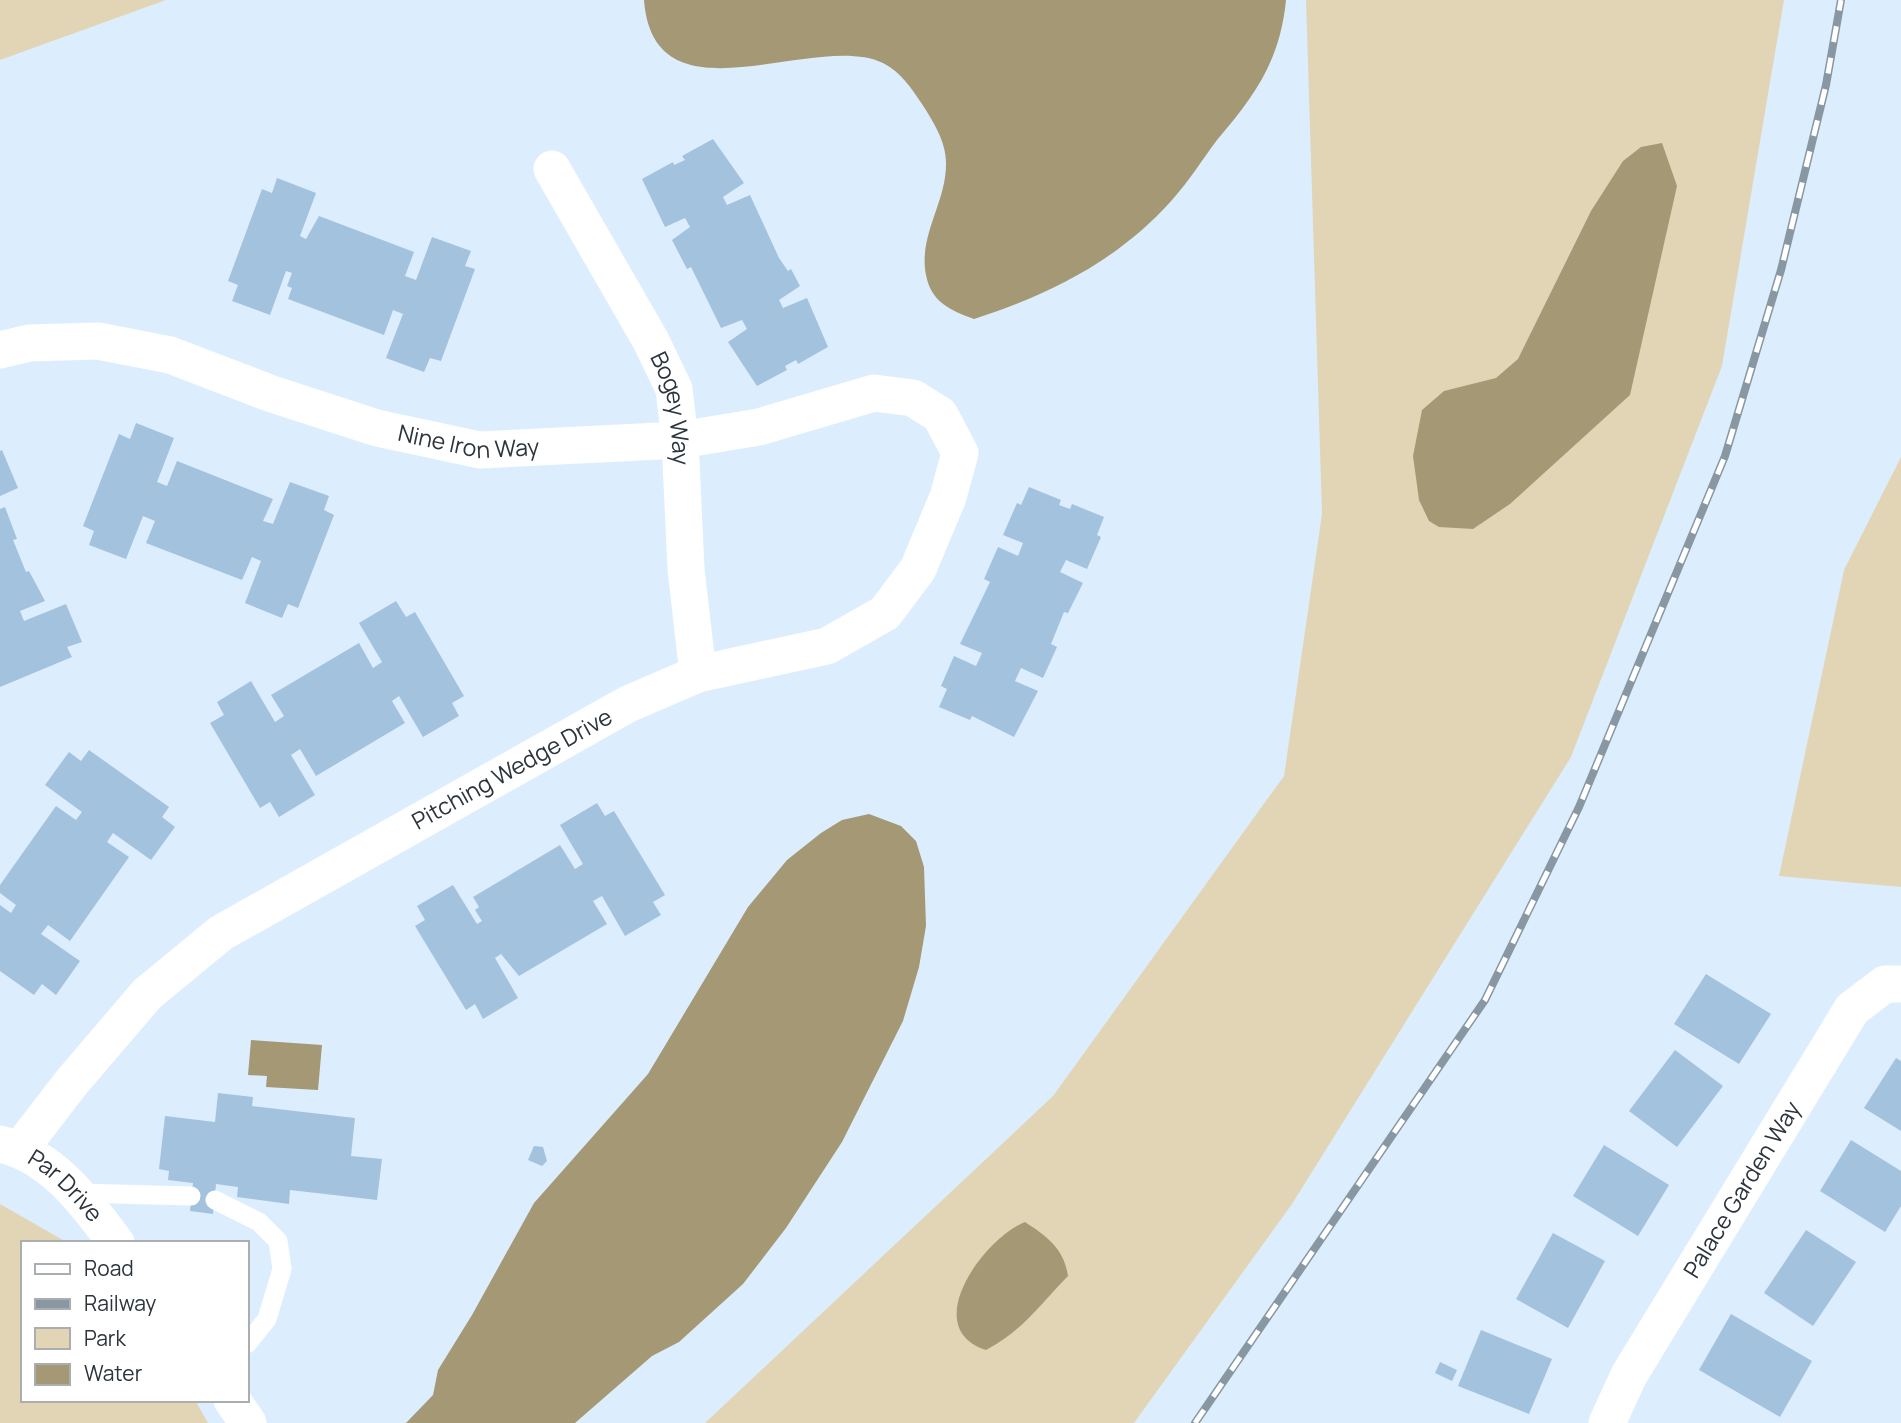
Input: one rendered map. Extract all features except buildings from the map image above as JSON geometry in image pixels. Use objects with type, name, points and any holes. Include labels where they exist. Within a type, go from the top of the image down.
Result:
[{"type":"street","name":"Bogey Way","points":[[552,169],[651,341],[674,389],[680,440],[685,569],[698,674]]},
{"type":"street","name":"Nine Iron Way","points":[[0,350],[29,343],[98,341],[170,355],[377,428],[480,450],[680,440],[759,427],[874,393],[913,398],[940,415]]},
{"type":"street","name":"Pitching Wedge Drive","points":[[11,1146],[71,1083],[146,994],[221,933],[628,704],[698,674],[827,646],[885,613],[918,569],[948,497],[960,453],[940,415]]},
{"type":"street","name":"Palace Garden Way","points":[[1606,1423],[1629,1375],[1852,1010],[1885,984],[1901,984]]},
{"type":"street","name":"Par Drive","points":[[11,1146],[79,1193],[115,1241]]},
{"type":"street","points":[[233,1402],[248,1423]]},
{"type":"lane","points":[[79,1193],[191,1196]]},
{"type":"lane","points":[[215,1200],[259,1222],[278,1241],[282,1269],[267,1319],[248,1343]]},
{"type":"green space","points":[[0,0],[166,0],[0,60]]},
{"type":"green space","points":[[1306,0],[1784,0],[1722,366],[1571,757],[1292,1204],[1134,1423],[705,1423],[1053,1096],[1284,776],[1322,514]]},
{"type":"green space","points":[[1901,457],[1901,887],[1779,876],[1844,570]]},
{"type":"green space","points":[[0,1204],[65,1241],[21,1241],[21,1402],[196,1402],[208,1423],[0,1423]]},
{"type":"water","points":[[644,0],[1286,0],[1278,41],[1264,76],[1243,108],[1172,200],[1129,241],[1106,258],[1056,287],[974,319],[943,304],[932,292],[926,275],[926,246],[945,177],[945,154],[930,117],[900,76],[883,63],[853,56],[818,57],[741,67],[706,67],[676,59],[654,38]]},
{"type":"water","points":[[1662,143],[1677,186],[1630,395],[1510,504],[1473,529],[1439,527],[1429,521],[1419,500],[1413,456],[1422,410],[1444,391],[1496,378],[1518,359],[1591,211],[1623,161],[1641,147]]},
{"type":"water","points":[[869,814],[901,826],[916,841],[924,867],[926,926],[919,967],[903,1021],[842,1142],[786,1228],[743,1284],[679,1342],[652,1356],[575,1423],[406,1423],[433,1395],[438,1370],[534,1203],[648,1074],[748,907],[787,860],[821,833],[842,820]]},
{"type":"water","points":[[251,1040],[322,1045],[318,1090],[266,1087],[267,1076],[248,1075]]},
{"type":"water","points":[[1025,1222],[1054,1244],[1063,1258],[1068,1276],[1031,1316],[1011,1334],[986,1350],[966,1339],[958,1323],[958,1304],[965,1284],[977,1264],[1009,1231]]},
{"type":"railway","points":[[1195,1423],[1485,1000],[1579,807],[1725,456],[1781,270],[1826,85],[1841,0]]}]
